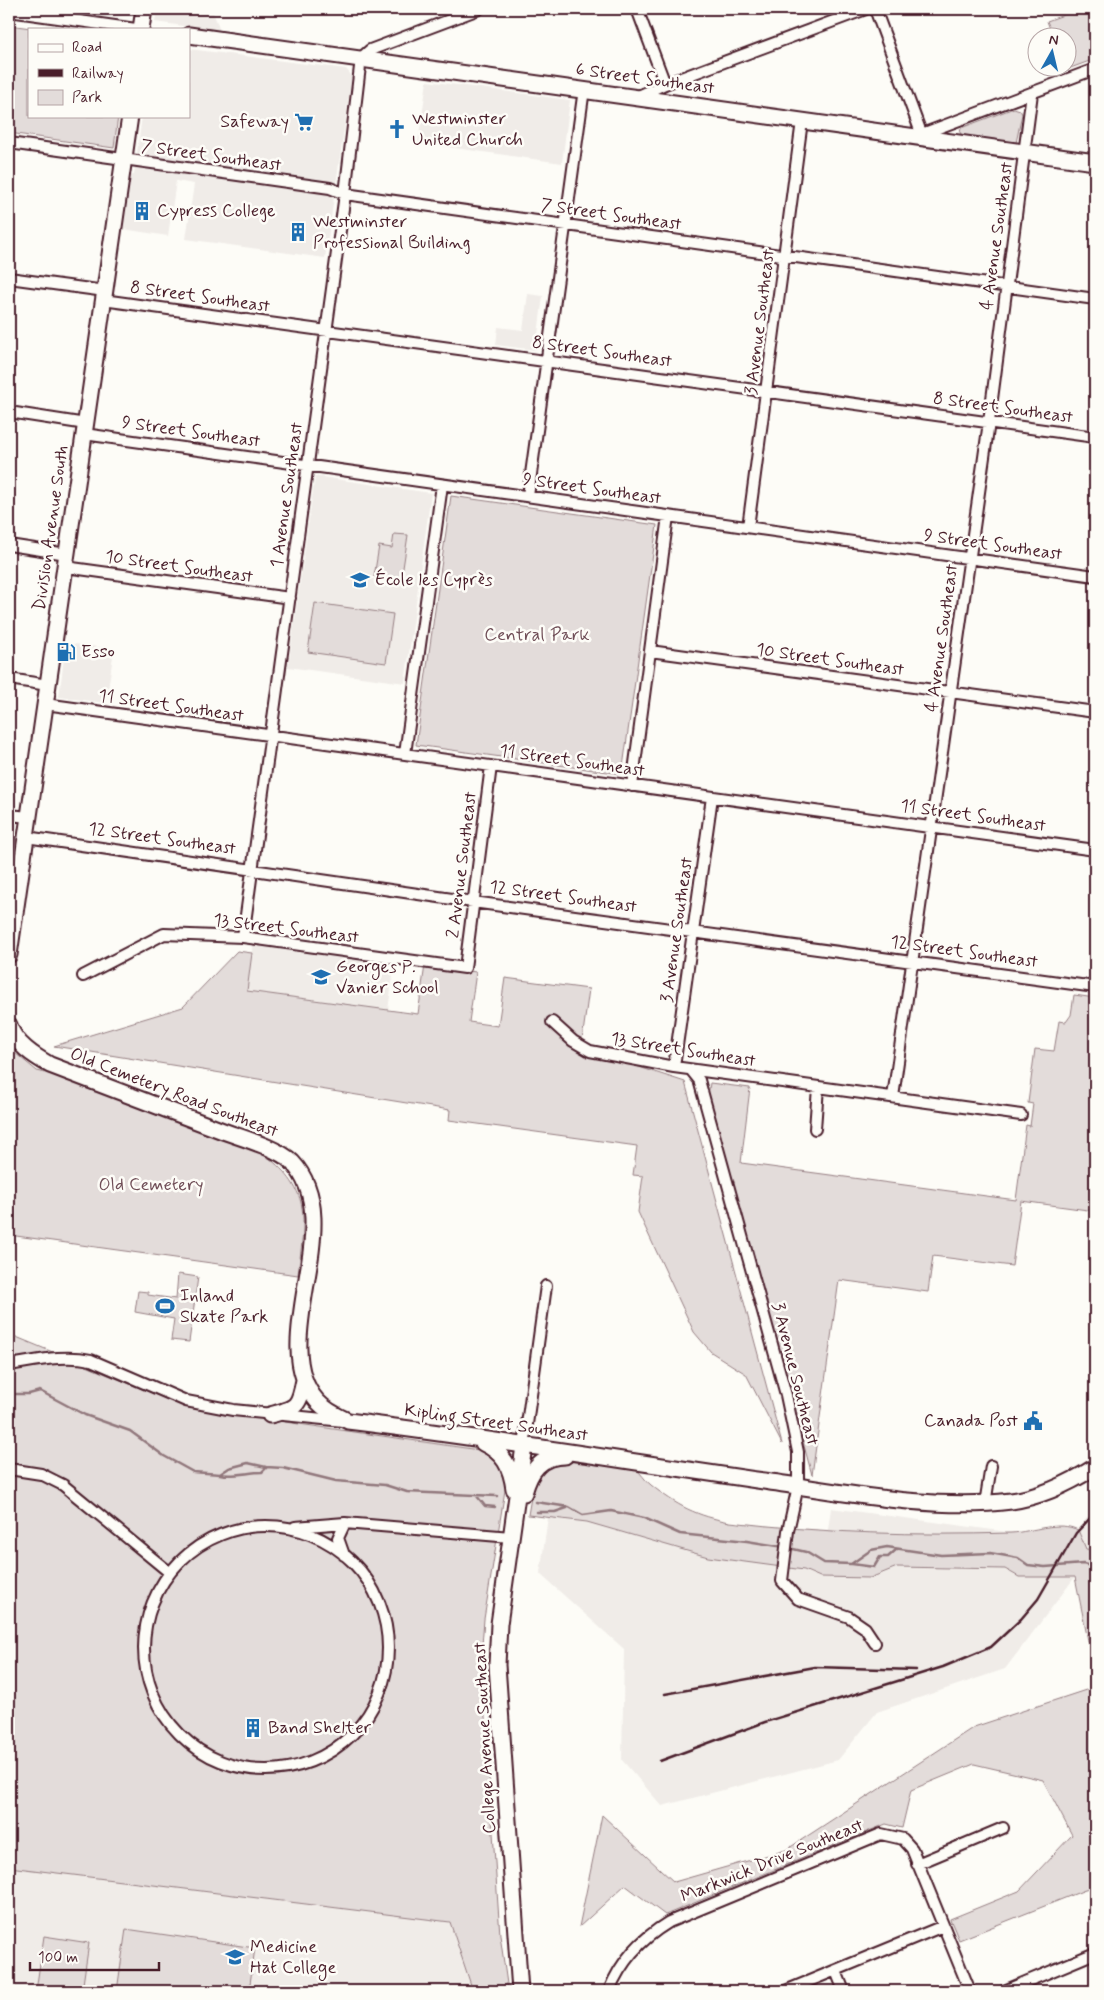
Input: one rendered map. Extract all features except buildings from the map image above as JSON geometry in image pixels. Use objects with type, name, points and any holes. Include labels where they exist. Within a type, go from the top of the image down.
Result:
[{"type":"street","points":[[141,28],[144,9]]},
{"type":"street","points":[[361,58],[370,50],[480,9]]},
{"type":"street","points":[[636,9],[665,84]]},
{"type":"street","points":[[636,97],[665,84],[866,9]]},
{"type":"street","points":[[875,9],[923,136],[1095,69]]},
{"type":"street","points":[[9,11],[129,28]]},
{"type":"street","name":"6 Street Southeast","points":[[190,36],[923,136],[1095,162]]},
{"type":"street","name":"1 Avenue Southeast","points":[[243,937],[345,194],[361,58]]},
{"type":"street","points":[[528,496],[584,89]]},
{"type":"street","name":"4 Avenue Southeast","points":[[893,1097],[989,422],[1032,93]]},
{"type":"street","name":"Division Avenue South","points":[[10,950],[130,118]]},
{"type":"street","name":"3 Avenue Southeast","points":[[748,527],[802,121]]},
{"type":"street","name":"7 Street Southeast","points":[[9,143],[330,188],[345,194],[566,226],[1095,299]]},
{"type":"street","name":"8 Street Southeast","points":[[9,278],[104,296],[326,331],[1095,437]]},
{"type":"street","name":"9 Street Southeast","points":[[9,412],[85,429],[308,465],[1095,576]]},
{"type":"street","points":[[405,754],[442,484]]},
{"type":"street","points":[[632,786],[668,516]]},
{"type":"street","name":"10 Street Southeast","points":[[9,545],[66,560],[290,598]]},
{"type":"street","name":"10 Street Southeast","points":[[650,651],[1095,712]]},
{"type":"street","points":[[9,679],[48,684]]},
{"type":"street","name":"11 Street Southeast","points":[[45,704],[1095,850]]},
{"type":"street","name":"2 Avenue Southeast","points":[[465,968],[491,766]]},
{"type":"street","name":"3 Avenue Southeast","points":[[674,1068],[712,797]]},
{"type":"street","points":[[9,815],[29,818]]},
{"type":"street","name":"12 Street Southeast","points":[[26,837],[252,868],[473,902],[1095,987]]},
{"type":"street","name":"13 Street Southeast","points":[[83,976],[164,934],[243,937],[465,968]]},
{"type":"street","name":"13 Street Southeast","points":[[552,1022],[573,1041],[590,1051],[674,1068],[1021,1115]]},
{"type":"street","name":"Old Cemetery Road Southeast","points":[[9,1025],[18,1041],[27,1050],[50,1065],[244,1139],[291,1161],[300,1174],[312,1202],[312,1236],[300,1345],[301,1367],[304,1380]]},
{"type":"street","name":"3 Avenue Southeast","points":[[691,1070],[698,1080],[786,1395],[798,1452],[798,1486],[788,1531],[782,1581],[798,1599],[849,1617],[864,1628],[875,1643]]},
{"type":"street","points":[[815,1130],[818,1087]]},
{"type":"street","points":[[524,1446],[546,1286]]},
{"type":"street","name":"Kipling Street Southeast","points":[[9,1365],[63,1357],[79,1358],[91,1360],[186,1401],[270,1415],[361,1423],[798,1486],[939,1504],[985,1504],[1013,1501],[1042,1494],[1095,1467]]},
{"type":"street","points":[[270,1415],[292,1410],[298,1403],[304,1380]]},
{"type":"street","points":[[304,1380],[312,1394],[323,1406],[348,1421],[361,1423]]},
{"type":"street","points":[[472,1439],[502,1455],[511,1472],[516,1503]]},
{"type":"street","name":"College Avenue Southeast","points":[[520,1991],[496,1665],[498,1624],[524,1446]]},
{"type":"street","points":[[289,1527],[319,1537],[344,1555],[369,1582],[384,1614],[389,1649],[383,1684],[368,1717],[343,1743],[313,1761],[278,1770],[242,1768],[209,1756],[180,1735],[158,1707],[146,1673],[143,1638],[151,1603],[169,1572],[193,1549],[223,1533],[256,1526],[289,1527],[345,1523],[511,1533],[531,1473],[537,1465],[561,1456],[584,1455]]},
{"type":"street","points":[[985,1504],[991,1466]]},
{"type":"street","points":[[9,1470],[41,1474],[63,1485],[169,1572]]},
{"type":"street","points":[[344,1555],[338,1538],[345,1523]]},
{"type":"street","points":[[917,1864],[1003,1828]]},
{"type":"street","name":"Markwick Drive Southeast","points":[[609,1991],[616,1973],[629,1954],[656,1930],[680,1917],[881,1834],[894,1835],[908,1842],[970,1991]]},
{"type":"street","points":[[785,1991],[943,1926]]},
{"type":"street","name":"College Avenue Southeast","points":[[517,1939],[524,1969],[526,1991]]},
{"type":"street","points":[[1004,1991],[1095,1953]]},
{"type":"street","points":[[836,1970],[844,1991]]},
{"type":"shaded area","points":[[157,9],[212,9],[220,31],[155,22]]},
{"type":"shaded area","points":[[190,49],[346,69],[352,76],[325,258],[186,239],[194,184],[176,181],[168,236],[123,229],[131,175],[134,175],[142,118],[190,118]]},
{"type":"shaded area","points":[[427,81],[570,100],[562,163],[418,143]]},
{"type":"shaded area","points":[[528,294],[543,296],[536,350],[496,345],[498,327],[523,330]]},
{"type":"shaded area","name":"École les Cyprès","points":[[315,476],[431,493],[405,683],[288,667]]},
{"type":"shaded area","points":[[66,643],[114,649],[106,703],[59,697]]},
{"type":"shaded area","name":"Georges P. Vanier School","points":[[253,943],[395,962],[388,1010],[246,991]]},
{"type":"shaded area","points":[[1095,1507],[1095,1550],[1086,1549],[1078,1530]]},
{"type":"shaded area","points":[[831,1508],[1015,1533],[924,1536],[828,1530]]},
{"type":"shaded area","points":[[548,1517],[587,1522],[708,1557],[804,1570],[820,1577],[870,1578],[896,1567],[1005,1569],[1020,1577],[1075,1577],[1005,1669],[877,1712],[838,1760],[662,1806],[622,1760],[624,1649],[540,1574]]},
{"type":"shaded area","name":"Medicine Hat College","points":[[9,1867],[450,1922],[473,1991],[9,1991]]},
{"type":"green space","points":[[1080,9],[1095,9],[1095,59],[1076,66],[1076,28],[1050,28],[1047,21]]},
{"type":"green space","points":[[9,25],[31,28],[28,28],[28,118],[118,118],[114,148],[9,133]]},
{"type":"green space","points":[[1014,108],[1020,110],[1022,114],[1016,143],[964,136],[960,133],[961,128]]},
{"type":"green space","name":"Central Park","points":[[451,496],[657,525],[622,774],[416,745]]},
{"type":"green space","points":[[394,534],[408,535],[401,581],[374,577],[379,546],[392,548]]},
{"type":"green space","points":[[315,603],[393,614],[386,663],[308,652]]},
{"type":"green space","points":[[237,951],[252,953],[247,991],[418,1014],[425,965],[476,972],[469,1022],[498,1026],[505,978],[589,989],[581,1048],[685,1082],[782,1444],[746,1374],[711,1352],[694,1332],[638,1212],[643,1176],[633,1175],[637,1146],[449,1120],[450,1110],[54,1046],[183,1007]]},
{"type":"green space","points":[[1074,995],[1095,998],[1095,1211],[1021,1201],[1012,1266],[933,1256],[928,1292],[839,1280],[812,1475],[708,1095],[710,1083],[750,1088],[741,1163],[1016,1200],[1026,1125],[1030,1126],[1033,1104],[1028,1103],[1035,1049],[1054,1051],[1059,1021],[1066,1022],[1071,1015]]},
{"type":"green space","name":"Old Cemetery","points":[[9,1048],[37,1071],[63,1077],[265,1155],[281,1169],[292,1182],[299,1195],[303,1223],[298,1275],[9,1235]]},
{"type":"green space","name":"Inland Skate Park","points":[[178,1274],[198,1277],[189,1342],[171,1340],[174,1319],[135,1312],[138,1291],[148,1292],[148,1295],[176,1299]]},
{"type":"green space","points":[[9,1334],[188,1408],[479,1450],[495,1458],[501,1467],[506,1484],[484,1619],[481,1658],[500,1935],[508,1991],[473,1991],[450,1922],[9,1867]]},
{"type":"green space","points":[[564,1461],[635,1469],[651,1485],[670,1499],[707,1517],[730,1522],[800,1529],[905,1534],[1011,1533],[1054,1526],[1070,1527],[1078,1530],[1086,1549],[1095,1550],[1095,1675],[1075,1577],[1019,1577],[1005,1569],[897,1567],[870,1578],[820,1577],[804,1570],[708,1557],[587,1522],[528,1515],[535,1474],[542,1466]]},
{"type":"green space","points":[[1095,1687],[1095,1888],[1085,1890],[959,1940],[950,1919],[1019,1891],[1072,1835],[1043,1780],[974,1764],[911,1790],[902,1828],[886,1824],[665,1915],[625,1885],[579,1927],[602,1815],[674,1882],[786,1850],[974,1727]]},
{"type":"green space","points":[[126,1929],[255,1948],[249,1991],[117,1991]]},
{"type":"green space","points":[[44,1936],[89,1943],[82,1991],[36,1991]]},
{"type":"waterway","points":[[9,1394],[29,1394],[40,1391],[85,1415],[130,1431],[164,1456],[193,1472],[220,1474],[229,1468],[248,1463],[283,1468],[336,1481],[385,1485],[407,1492],[497,1496]]},
{"type":"waterway","points":[[220,1474],[262,1472],[266,1468]]},
{"type":"waterway","points":[[476,1495],[485,1506],[495,1507]]},
{"type":"waterway","points":[[536,1502],[569,1507],[583,1515],[611,1511],[644,1518],[680,1534],[784,1547]]},
{"type":"waterway","points":[[537,1512],[555,1512],[567,1508]]},
{"type":"waterway","points":[[789,1548],[806,1552],[824,1563],[851,1564],[871,1550],[887,1547],[941,1555],[990,1553],[1018,1558],[1028,1565],[1045,1567],[1083,1564],[1095,1567]]},
{"type":"waterway","points":[[852,1564],[874,1567],[880,1557],[888,1557],[897,1549]]},
{"type":"railway","points":[[660,1761],[765,1722],[943,1667],[991,1647],[1021,1619],[1038,1599],[1076,1533],[1095,1513]]},
{"type":"railway","points":[[665,1694],[815,1667],[916,1670]]},
{"type":"place","name":"Safeway","points":[[304,122]]},
{"type":"place","name":"Westminster United Church","points":[[397,129]]},
{"type":"place","name":"Cypress College","points":[[142,211]]},
{"type":"place","name":"Westminster Professional Building","points":[[298,232]]},
{"type":"place","name":"École les Cyprès","points":[[360,580]]},
{"type":"place","name":"Esso","points":[[66,652]]},
{"type":"place","name":"Georges P. Vanier School","points":[[321,977]]},
{"type":"place","name":"Inland Skate Park","points":[[165,1306]]},
{"type":"place","name":"Canada Post","points":[[1033,1421]]},
{"type":"place","name":"Band Shelter","points":[[253,1728]]},
{"type":"place","name":"Medicine Hat College","points":[[235,1957]]}]
